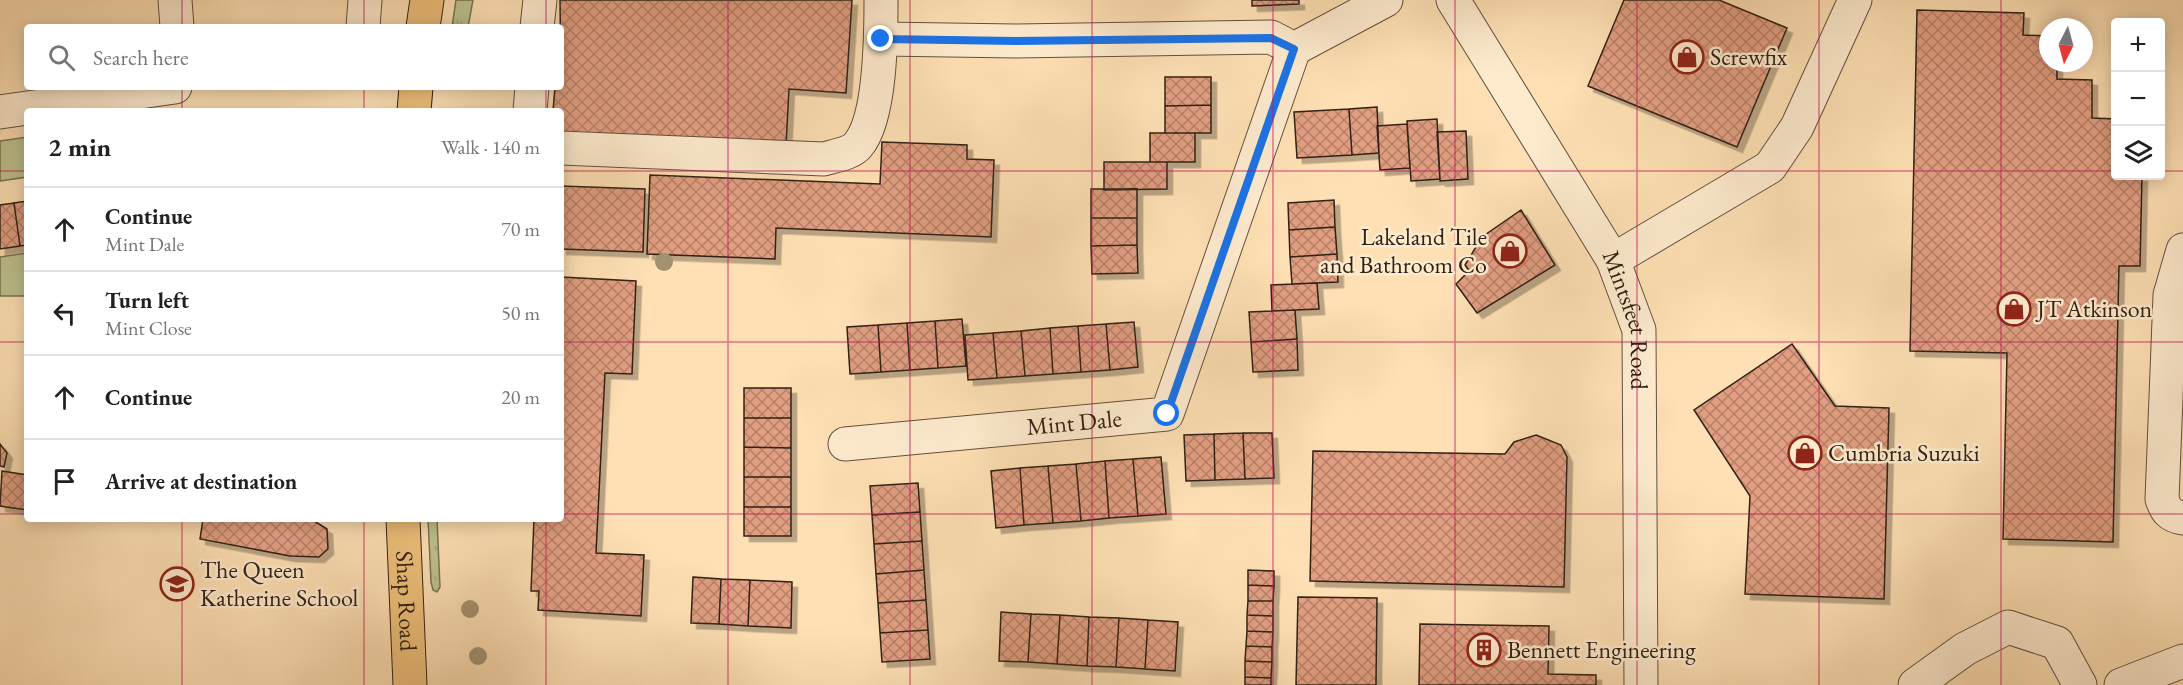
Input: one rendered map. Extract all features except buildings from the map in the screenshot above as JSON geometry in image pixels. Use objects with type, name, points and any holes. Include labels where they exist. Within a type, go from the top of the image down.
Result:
[{"type":"highway","points":[[423,24],[427,0]]},
{"type":"highway","points":[[414,108],[416,90]]},
{"type":"highway","name":"Shap Road","points":[[403,522],[410,685]]},
{"type":"street","points":[[175,0],[177,24]]},
{"type":"street","points":[[363,24],[365,0]]},
{"type":"street","points":[[537,24],[540,0]]},
{"type":"street","points":[[564,148],[824,159],[857,148],[870,126],[881,39],[881,0]]},
{"type":"street","points":[[881,39],[1016,41],[1271,38],[1294,49],[1386,0]]},
{"type":"street","name":"Mintsfeet Road","points":[[1453,0],[1613,260],[1639,330],[1641,685]]},
{"type":"street","points":[[1613,260],[1770,167],[1797,127],[1855,0]]},
{"type":"street","name":"Mint Dale","points":[[845,444],[1167,414],[1294,49]]},
{"type":"street","points":[[28,108],[154,90]]},
{"type":"street","points":[[178,108],[180,90]]},
{"type":"street","points":[[530,108],[532,90]]},
{"type":"street","points":[[0,112],[24,109]]},
{"type":"street","points":[[2183,250],[2170,295],[2163,499],[2166,509],[2172,515],[2183,518]]},
{"type":"street","points":[[1915,685],[1965,648],[2008,627],[2057,643],[2080,685]]},
{"type":"street","points":[[2126,684],[2183,661]]},
{"type":"green space","points":[[456,0],[473,0],[469,24],[452,24]]},
{"type":"green space","points":[[24,137],[24,177],[0,181],[0,141]]},
{"type":"green space","points":[[24,253],[24,296],[0,296],[0,257]]},
{"type":"green space","points":[[428,522],[437,522],[440,587],[437,592],[433,590]]},
{"type":"place","name":"Screwfix","points":[[1687,57]]},
{"type":"place","name":"Lakeland Tile and Bathroom Co","points":[[1510,251]]},
{"type":"place","name":"JT Atkinson","points":[[2014,309]]},
{"type":"place","name":"Cumbria Suzuki","points":[[1805,453]]},
{"type":"place","name":"The Queen Katherine School","points":[[177,584]]},
{"type":"place","name":"Bennett Engineering","points":[[1484,650]]},
{"type":"route","points":[[881,39],[1016,41],[1271,38],[1294,49],[1167,414]]}]
